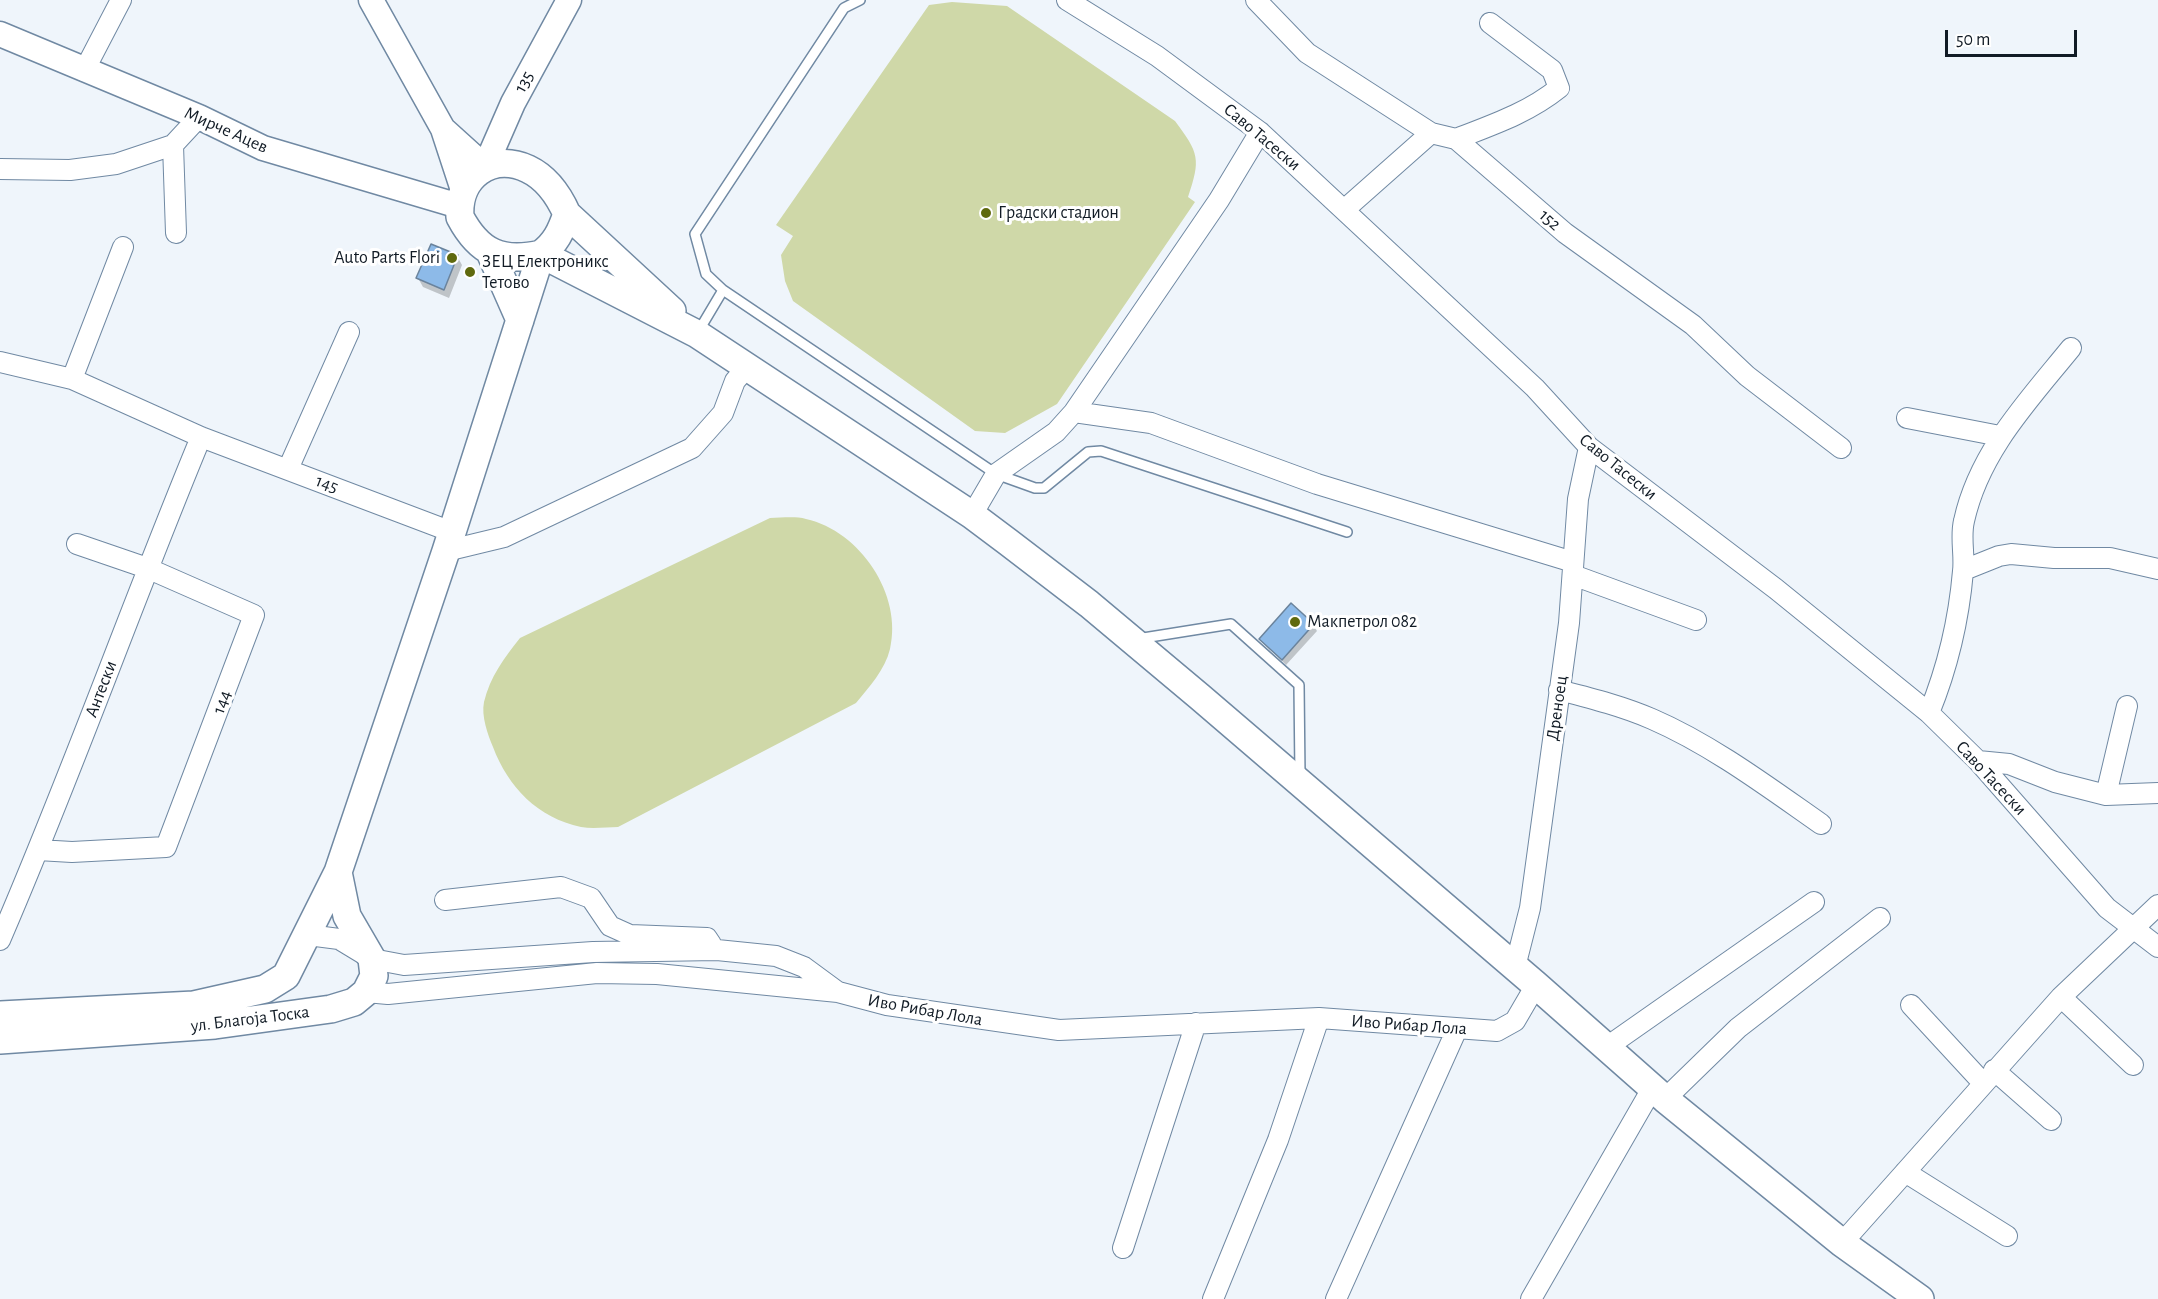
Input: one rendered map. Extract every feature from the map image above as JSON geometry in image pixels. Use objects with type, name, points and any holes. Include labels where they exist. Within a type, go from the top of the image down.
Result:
[{"type":"main road","points":[[520,320],[490,252],[468,233],[460,217],[461,198],[474,175],[485,167],[500,165],[528,169],[550,186],[567,214],[697,334]]},
{"type":"main road","points":[[490,252],[519,259],[542,254],[559,236],[567,214]]},
{"type":"main road","points":[[0,1015],[194,1005],[257,992],[286,976],[338,872],[449,542],[542,254]]},
{"type":"main road","points":[[542,254],[697,334],[972,515],[1089,604],[1129,640],[1200,697],[1659,1093],[1842,1243],[1920,1299]]},
{"type":"main road","points":[[338,872],[347,916],[372,959],[374,976],[366,992]]},
{"type":"main road","points":[[286,976],[309,1011]]},
{"type":"main road","name":"ул. Благоја Тоска","points":[[0,1040],[215,1025],[338,1007],[354,1002],[366,992]]},
{"type":"street","points":[[84,71],[121,0]]},
{"type":"street","points":[[371,0],[443,129],[461,198]]},
{"type":"street","name":"135","points":[[485,167],[513,104],[569,0]]},
{"type":"street","name":"Саво Тасески","points":[[1067,0],[1157,56],[1260,132],[1535,388],[1589,447],[1776,589],[1929,713],[1978,761],[2107,908],[2158,947]]},
{"type":"street","name":"152","points":[[1256,0],[1307,53],[1431,133],[1456,139],[1565,233],[1693,325],[1747,376],[1841,448]]},
{"type":"street","points":[[1456,139],[1516,115],[1559,88],[1552,69],[1490,23]]},
{"type":"street","name":"Мирче Ацев","points":[[0,34],[84,71],[199,117],[263,148],[461,198]]},
{"type":"street","points":[[0,169],[70,170],[116,164],[173,145],[199,117]]},
{"type":"street","points":[[443,129],[485,167]]},
{"type":"street","points":[[972,515],[996,474],[1056,432],[1074,412],[1219,200],[1260,132]]},
{"type":"street","points":[[1344,210],[1431,133]]},
{"type":"street","points":[[173,145],[176,233]]},
{"type":"street","points":[[72,380],[123,247]]},
{"type":"street","points":[[288,469],[349,332]]},
{"type":"street","points":[[1929,713],[1941,684],[1964,570],[1963,523],[1974,485],[2000,436],[2071,348]]},
{"type":"street","name":"145","points":[[0,362],[72,380],[201,437],[288,469],[449,542]]},
{"type":"street","points":[[449,542],[504,537],[692,448],[723,413],[735,381],[747,367]]},
{"type":"street","points":[[1074,412],[1150,423],[1317,484],[1573,568],[1696,620]]},
{"type":"street","points":[[1907,418],[2000,436]]},
{"type":"street","name":"Антески","points":[[0,940],[6,908],[38,850],[147,568],[201,437]]},
{"type":"street","name":"Дреноец","points":[[1515,967],[1530,908],[1569,623],[1578,499],[1589,447]]},
{"type":"street","name":"144","points":[[38,850],[72,852],[166,847],[254,615],[147,568],[76,544]]},
{"type":"street","points":[[1964,570],[1999,556],[2011,554],[2054,558],[2110,558],[2158,568]]},
{"type":"street","points":[[1559,690],[1607,703],[1653,720],[1754,777],[1821,824]]},
{"type":"street","points":[[2106,795],[2127,706]]},
{"type":"street","points":[[1978,761],[2009,764],[2055,782],[2106,795],[2158,793]]},
{"type":"street","points":[[445,900],[561,887],[591,898],[610,926],[630,935],[707,938],[717,950]]},
{"type":"street","points":[[1607,1047],[1814,902]]},
{"type":"street","points":[[1842,1243],[2061,997],[2158,905]]},
{"type":"street","points":[[1537,1297],[1659,1093],[1738,1028],[1880,918]]},
{"type":"street","name":"Иво Рибар Лола","points":[[308,935],[339,939],[372,959],[404,965],[593,952],[717,950],[776,956],[804,967],[838,993],[898,1007],[1059,1030],[1319,1018],[1497,1031],[1515,1021],[1536,985]]},
{"type":"street","points":[[366,992],[388,993],[597,973],[657,974],[838,993]]},
{"type":"street","points":[[2061,997],[2133,1065]]},
{"type":"street","points":[[1911,1005],[1989,1076],[2051,1120]]},
{"type":"street","points":[[1213,1299],[1278,1140],[1319,1018]]},
{"type":"street","points":[[1124,1248],[1196,1023]]},
{"type":"street","points":[[1336,1299],[1457,1029]]},
{"type":"street","points":[[1905,1172],[2007,1236]]},
{"type":"lane","points":[[860,0],[844,8],[695,234],[706,274],[723,290],[996,474],[1035,488],[1044,488],[1088,452],[1101,451],[1347,532]]},
{"type":"lane","points":[[697,334],[723,290]]},
{"type":"lane","points":[[1129,640],[1230,624],[1299,685],[1300,784]]},
{"type":"green space","name":"Градски стадион","points":[[952,2],[1007,6],[1175,121],[1193,149],[1196,165],[1188,197],[1195,202],[1057,404],[1005,433],[975,431],[793,301],[785,281],[781,255],[793,236],[776,225],[929,5]]},
{"type":"green space","points":[[793,517],[826,526],[844,537],[860,551],[873,568],[883,587],[890,608],[892,628],[890,649],[880,671],[856,703],[618,827],[586,828],[565,823],[526,799],[499,762],[483,713],[484,702],[494,676],[520,638],[770,518]]},
{"type":"building","points":[[431,244],[458,255],[444,290],[416,278]]},
{"type":"building","points":[[1291,603],[1314,624],[1282,660],[1259,639]]},
{"type":"place","name":"Градски стадион","points":[[986,213]]},
{"type":"place","name":"Auto Parts Flori","points":[[452,258]]},
{"type":"place","name":"ЗЕЦ Електроникс Тетово","points":[[470,272]]},
{"type":"place","name":"Макпетрол 082","points":[[1295,622]]}]
